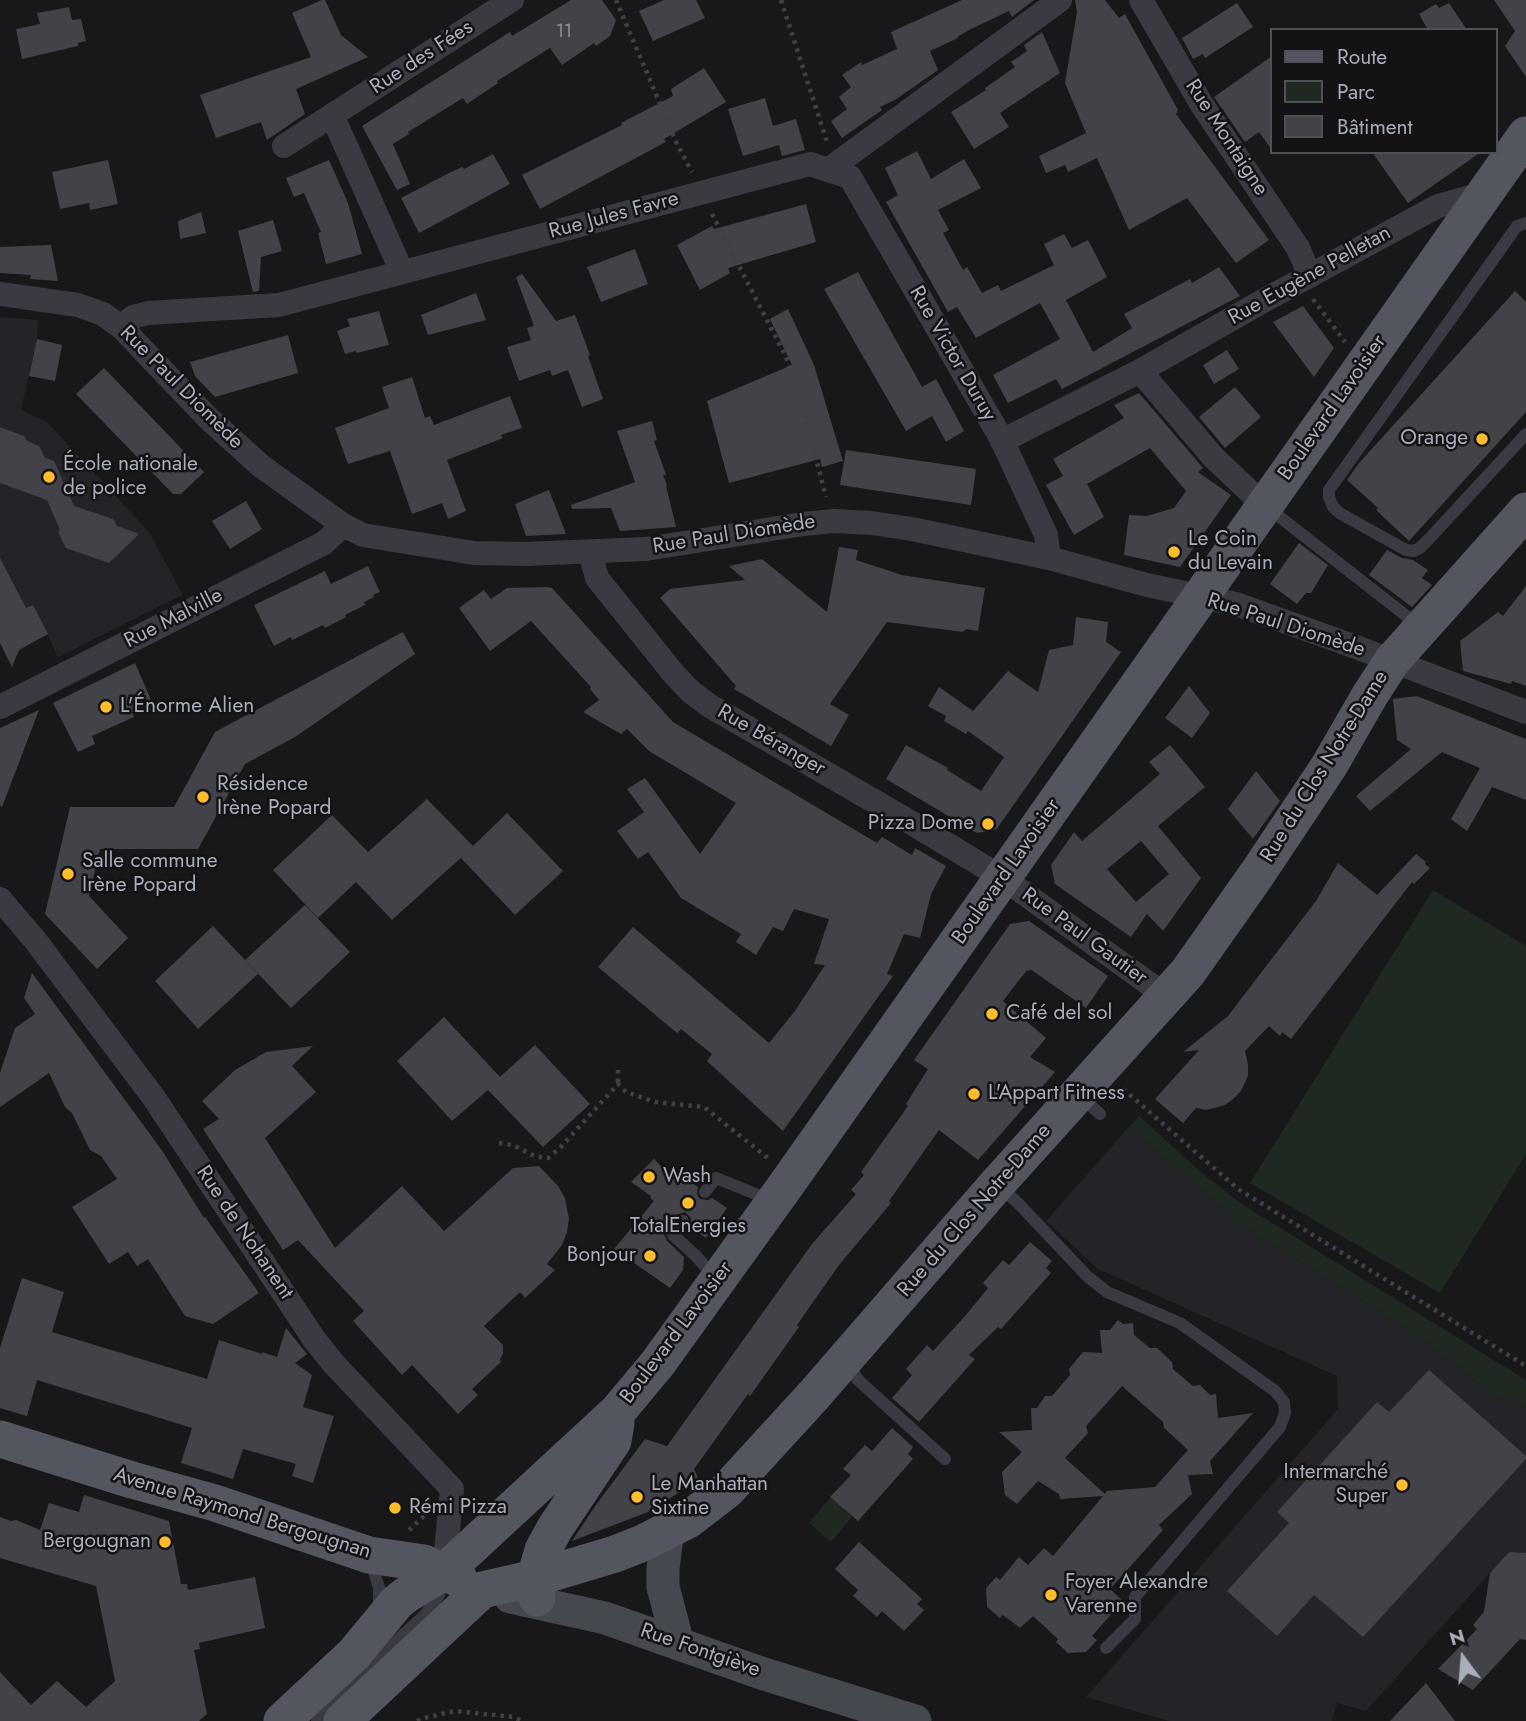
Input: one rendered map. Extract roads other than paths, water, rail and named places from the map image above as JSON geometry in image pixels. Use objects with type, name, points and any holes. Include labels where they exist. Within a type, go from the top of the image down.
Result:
[{"type":"main road","name":"Boulevard Lavoisier","points":[[282,1721],[354,1654],[397,1602],[444,1572],[618,1411],[658,1363],[1526,135]]},
{"type":"main road","name":"Rue du Clos Notre-Dame","points":[[482,1590],[536,1591],[688,1520],[727,1490],[769,1446],[997,1184],[1089,1104],[1257,874],[1328,766],[1392,661],[1526,511]]},
{"type":"main road","points":[[536,1591],[543,1550],[613,1441],[618,1411]]},
{"type":"main road","name":"Avenue Raymond Bergougnan","points":[[0,1439],[385,1557],[424,1563],[482,1590]]},
{"type":"main road","points":[[668,1530],[663,1587],[678,1644]]},
{"type":"main road","points":[[342,1721],[482,1590]]},
{"type":"main road","name":"Rue Fontgiève","points":[[536,1591],[761,1673],[915,1721]]},
{"type":"street","name":"Rue des Fées","points":[[284,146],[512,0]]},
{"type":"street","points":[[828,170],[1060,0]]},
{"type":"street","name":"Rue Montaigne","points":[[1141,0],[1202,105],[1298,248],[1310,276]]},
{"type":"street","points":[[332,115],[402,272]]},
{"type":"street","name":"Rue Jules Favre","points":[[121,327],[133,317],[148,313],[279,305],[810,164],[828,170]]},
{"type":"street","name":"Rue Victor Duruy","points":[[828,170],[850,177],[1002,442],[1046,535],[1049,558]]},
{"type":"street","name":"Rue Eugène Pelletan","points":[[1002,442],[1140,371],[1438,206],[1484,193]]},
{"type":"street","name":"Rue Paul Diomède","points":[[0,294],[78,305],[103,314],[121,327],[208,418],[261,466],[343,525],[363,535],[474,553],[525,555],[646,549],[831,521],[912,529],[1049,558],[1147,585],[1236,604],[1526,712]]},
{"type":"street","points":[[1140,371],[1214,458],[1264,505]]},
{"type":"street","name":"Rue Malville","points":[[0,707],[324,543],[343,525]]},
{"type":"street","name":"Rue Béranger","points":[[590,552],[597,578],[691,692],[710,706],[1003,878]]},
{"type":"street","name":"Rue Paul Gautier","points":[[1003,878],[1166,996]]},
{"type":"street","name":"Rue de Nohanent","points":[[0,899],[35,940],[153,1098],[314,1339],[333,1363],[452,1489],[444,1572]]},
{"type":"lane","points":[[1526,223],[1517,226],[1329,490],[1329,497],[1333,507],[1341,514],[1406,550],[1414,551],[1429,539],[1526,434]]},
{"type":"lane","points":[[1264,505],[1421,628]]},
{"type":"lane","points":[[705,1192],[716,1178],[758,1195],[783,1188]]},
{"type":"lane","points":[[997,1184],[1087,1276],[1107,1292],[1180,1324],[1275,1391],[1284,1402],[1285,1413],[1280,1427],[1135,1597],[1135,1619],[1107,1648]]},
{"type":"lane","points":[[682,1221],[673,1235],[697,1257],[717,1281]]},
{"type":"lane","points":[[847,1356],[857,1379],[945,1459]]},
{"type":"lane","points":[[379,1624],[379,1588],[385,1557]]},
{"type":"lane","points":[[317,1721],[340,1692],[425,1615],[439,1595],[444,1572]]},
{"type":"lane","points":[[415,1624],[482,1590]]},
{"type":"place","name":"Orange","points":[[1482,439]]},
{"type":"place","name":"École nationale de police","points":[[49,477]]},
{"type":"place","name":"Le Coin du Levain","points":[[1174,552]]},
{"type":"place","name":"L'Énorme Alien","points":[[106,707]]},
{"type":"place","name":"Résidence Irène Popard","points":[[203,797]]},
{"type":"place","name":"Pizza Dome","points":[[988,824]]},
{"type":"place","name":"Salle commune Irène Popard","points":[[68,874]]},
{"type":"place","name":"Café del sol","points":[[992,1014]]},
{"type":"place","name":"L'Appart Fitness","points":[[974,1094]]},
{"type":"place","name":"Wash","points":[[649,1177]]},
{"type":"place","name":"TotalEnergies","points":[[688,1203]]},
{"type":"place","name":"Bonjour","points":[[650,1256]]},
{"type":"place","name":"Intermarché Super","points":[[1402,1485]]},
{"type":"place","name":"Le Manhattan Sixtine","points":[[637,1497]]},
{"type":"place","name":"Rémi Pizza","points":[[395,1508]]},
{"type":"place","name":"Bergougnan","points":[[165,1542]]},
{"type":"place","name":"Foyer Alexandre Varenne","points":[[1051,1595]]}]
